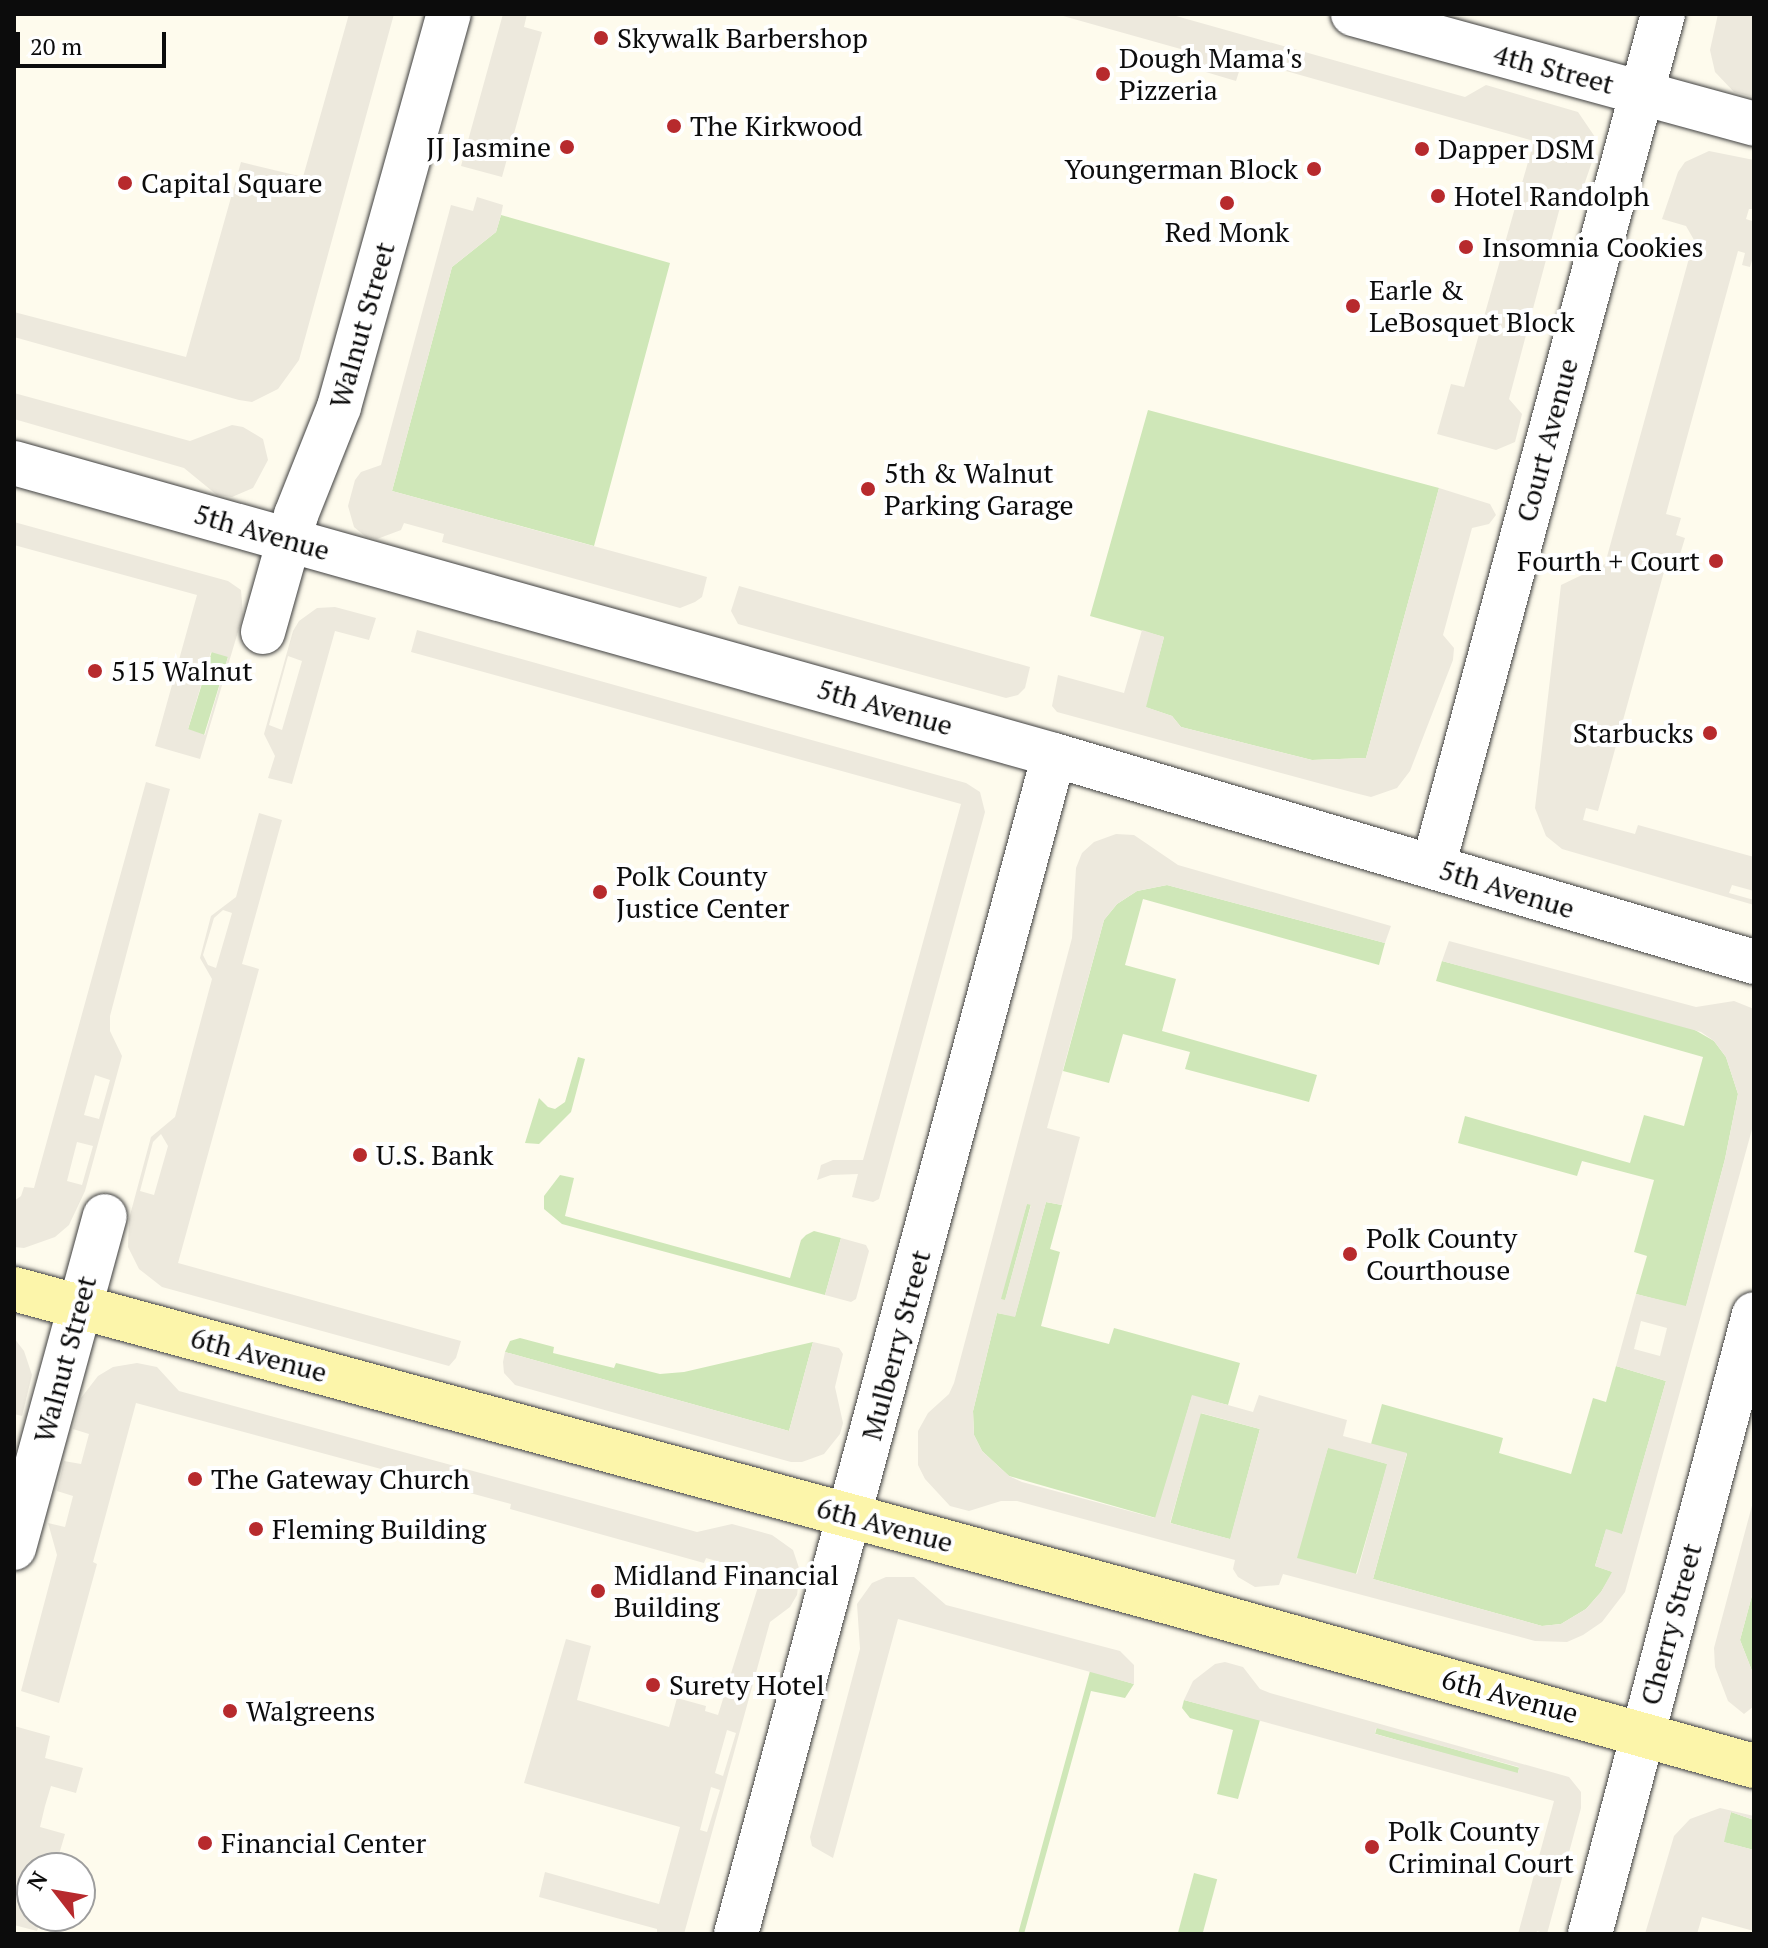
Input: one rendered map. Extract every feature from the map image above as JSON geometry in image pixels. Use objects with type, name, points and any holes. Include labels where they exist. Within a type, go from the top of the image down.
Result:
[{"type":"main road","name":"6th Avenue","points":[[14,1289],[1642,1732],[1754,1766]]},
{"type":"street","name":"Walnut Street","points":[[263,632],[287,540],[339,407],[449,14]]},
{"type":"street","name":"4th Street","points":[[1353,14],[1754,124]]},
{"type":"street","name":"Court Avenue","points":[[1433,867],[1663,14]]},
{"type":"street","name":"5th Avenue","points":[[14,463],[1054,755],[1754,962]]},
{"type":"street","name":"Mulberry Street","points":[[736,1934],[1054,755]]},
{"type":"street","name":"Walnut Street","points":[[14,1548],[105,1216]]},
{"type":"street","name":"Cherry Street","points":[[1590,1934],[1754,1314]]},
{"type":"green space","points":[[501,215],[670,263],[594,546],[392,491],[452,267],[496,232]]},
{"type":"green space","points":[[1148,410],[1439,488],[1366,758],[1312,760],[1181,727],[1172,716],[1145,707],[1164,637],[1090,616]]},
{"type":"green space","points":[[212,651],[228,656],[204,735],[188,730]]},
{"type":"green space","points":[[1167,885],[1385,943],[1379,965],[1143,899],[1125,965],[1176,979],[1162,1031],[1317,1075],[1309,1102],[1185,1069],[1190,1052],[1123,1034],[1109,1083],[1063,1071],[1104,920],[1117,904],[1137,891]]},
{"type":"green space","points":[[1442,961],[1688,1026],[1714,1041],[1726,1057],[1738,1094],[1725,1159],[1686,1307],[1636,1294],[1647,1256],[1634,1252],[1654,1180],[1582,1161],[1577,1176],[1458,1143],[1465,1116],[1630,1163],[1644,1115],[1684,1126],[1703,1057],[1436,981]]},
{"type":"green space","points":[[578,1057],[585,1059],[571,1112],[539,1144],[525,1143],[539,1098],[555,1109],[565,1102]]},
{"type":"green space","points":[[560,1175],[574,1178],[565,1216],[790,1278],[801,1240],[806,1235],[814,1231],[841,1238],[825,1295],[562,1224],[544,1209],[544,1196]]},
{"type":"green space","points":[[1046,1202],[1062,1205],[1050,1249],[1060,1252],[1041,1326],[1109,1344],[1114,1328],[1240,1363],[1228,1405],[1192,1396],[1156,1518],[1009,1476],[982,1451],[974,1435],[973,1411],[997,1313],[1015,1316]]},
{"type":"green space","points":[[1027,1203],[1031,1204],[1005,1301],[1000,1299]]},
{"type":"green space","points":[[520,1338],[554,1347],[553,1353],[614,1368],[616,1363],[660,1374],[684,1372],[813,1342],[789,1431],[505,1352],[510,1341]]},
{"type":"green space","points":[[1616,1366],[1666,1381],[1622,1535],[1606,1530],[1595,1566],[1613,1572],[1586,1609],[1561,1624],[1542,1626],[1373,1579],[1407,1454],[1371,1444],[1382,1404],[1503,1438],[1499,1453],[1571,1474],[1593,1398],[1606,1402]]},
{"type":"green space","points":[[1200,1413],[1260,1429],[1230,1539],[1170,1523]]},
{"type":"green space","points":[[1328,1447],[1388,1464],[1356,1576],[1296,1559]]},
{"type":"green space","points":[[1754,1588],[1753,1644],[1754,1676],[1740,1640]]},
{"type":"green space","points":[[1090,1671],[1134,1684],[1125,1698],[1091,1691],[1024,1934],[1018,1934]]},
{"type":"green space","points":[[1184,1700],[1260,1720],[1238,1799],[1217,1794],[1233,1730],[1190,1718],[1182,1708]]},
{"type":"green space","points":[[1377,1727],[1519,1768],[1517,1775],[1375,1734]]},
{"type":"green space","points":[[1731,1812],[1754,1820],[1754,1850],[1723,1842]]},
{"type":"green space","points":[[1194,1873],[1217,1879],[1203,1934],[1178,1934]]},
{"type":"shaded area","points":[[349,14],[394,14],[299,360],[278,389],[252,402],[239,400],[14,337],[14,312],[186,357],[241,162],[303,177]]},
{"type":"shaded area","points":[[503,14],[527,14],[524,27],[542,32],[502,177],[461,166]]},
{"type":"shaded area","points":[[1056,14],[1169,14],[1465,97],[1486,85],[1578,112],[1595,137],[1593,159],[1582,191],[1576,196],[1563,196],[1509,399],[1522,414],[1515,442],[1496,450],[1437,434],[1451,384],[1464,387],[1534,141],[1243,59],[1236,81],[1199,70],[1202,55]]},
{"type":"shaded area","points":[[1718,14],[1754,14],[1754,97],[1734,92],[1715,72],[1710,50]]},
{"type":"shaded area","points":[[1709,151],[1754,160],[1754,209],[1749,209],[1746,219],[1752,221],[1754,216],[1754,254],[1750,267],[1742,265],[1745,253],[1738,251],[1666,514],[1681,518],[1676,535],[1685,538],[1675,571],[1665,568],[1598,811],[1586,808],[1583,820],[1635,834],[1638,825],[1754,857],[1754,891],[1732,885],[1729,893],[1754,900],[1754,905],[1562,849],[1546,836],[1535,808],[1561,585],[1605,564],[1694,240],[1686,226],[1662,219],[1678,172],[1685,162]]},
{"type":"shaded area","points":[[477,197],[503,205],[501,215],[496,232],[452,267],[392,491],[707,577],[702,597],[695,602],[680,608],[442,542],[444,534],[404,523],[401,530],[377,539],[366,537],[354,527],[348,506],[355,480],[361,472],[381,465],[451,205],[473,211]]},
{"type":"shaded area","points":[[14,393],[190,441],[232,425],[243,427],[263,439],[268,460],[253,488],[232,497],[217,495],[184,468],[14,419]]},
{"type":"shaded area","points":[[1439,488],[1490,504],[1496,515],[1489,524],[1472,528],[1443,635],[1454,648],[1453,660],[1410,771],[1397,788],[1371,797],[1057,712],[1052,706],[1058,675],[1124,693],[1142,630],[1164,637],[1146,707],[1172,716],[1181,727],[1312,760],[1366,758]]},
{"type":"shaded area","points":[[14,522],[228,581],[241,590],[243,615],[200,759],[155,746],[197,595],[14,545]],"holes":[[[211,652],[228,657],[205,735],[188,729]]]},
{"type":"shaded area","points":[[739,586],[1030,667],[1025,688],[1018,695],[1006,698],[738,624],[731,611]]},
{"type":"shaded area","points":[[335,607],[376,618],[369,640],[335,631],[292,784],[268,778],[275,756],[264,734],[293,631],[299,621],[317,608]],"holes":[[[288,656],[302,661],[282,730],[269,725]]]},
{"type":"shaded area","points":[[417,630],[966,783],[980,792],[985,812],[879,1199],[873,1202],[852,1197],[858,1174],[831,1175],[817,1180],[821,1165],[833,1160],[863,1160],[961,804],[411,652]]},
{"type":"shaded area","points":[[146,782],[170,789],[110,1016],[110,1031],[122,1056],[85,1191],[69,1225],[55,1237],[24,1248],[14,1247],[14,1201],[21,1196],[24,1187],[34,1188]],"holes":[[[95,1075],[110,1080],[99,1119],[84,1115]],[[77,1142],[93,1146],[82,1185],[67,1181]]]},
{"type":"shaded area","points":[[259,813],[282,820],[242,964],[259,969],[178,1263],[461,1341],[456,1358],[449,1366],[162,1287],[139,1269],[128,1247],[129,1219],[151,1137],[175,1117],[212,979],[200,958],[211,916],[236,897]],"holes":[[[223,910],[232,913],[216,968],[208,965],[203,955],[214,918]],[[161,1134],[168,1146],[154,1195],[140,1191],[153,1142]]]},
{"type":"shaded area","points":[[1116,834],[1134,835],[1178,865],[1391,926],[1385,943],[1167,885],[1137,891],[1117,904],[1104,920],[1047,1128],[1080,1137],[1062,1205],[1046,1202],[1015,1317],[997,1313],[973,1411],[974,1435],[982,1451],[1009,1476],[1022,1482],[1155,1518],[1192,1395],[1253,1412],[1259,1395],[1347,1420],[1343,1436],[1407,1453],[1373,1579],[1542,1626],[1561,1624],[1586,1609],[1601,1592],[1612,1572],[1595,1566],[1606,1529],[1622,1534],[1666,1381],[1616,1366],[1636,1294],[1686,1306],[1725,1159],[1738,1094],[1726,1057],[1714,1041],[1701,1032],[1442,961],[1449,941],[1696,1007],[1734,1001],[1754,1009],[1754,1122],[1625,1592],[1602,1622],[1583,1635],[1567,1642],[1535,1641],[1283,1574],[1279,1585],[1255,1587],[1238,1577],[1233,1569],[1235,1560],[1017,1501],[1001,1501],[969,1511],[950,1506],[925,1479],[918,1465],[918,1431],[928,1413],[949,1394],[954,1383],[1072,938],[1076,868],[1082,853],[1094,842]],"holes":[[[1027,1204],[1031,1205],[1005,1300],[1001,1299]],[[1641,1321],[1667,1328],[1660,1356],[1634,1349]],[[1201,1413],[1260,1429],[1230,1539],[1170,1523]],[[1328,1448],[1387,1464],[1357,1574],[1297,1558]]]},
{"type":"shaded area","points":[[841,1238],[866,1245],[869,1251],[856,1299],[851,1302],[825,1295]]},
{"type":"shaded area","points":[[14,1338],[24,1351],[32,1375],[22,1416],[14,1414]]},
{"type":"shaded area","points":[[813,1342],[839,1348],[843,1354],[835,1387],[843,1423],[840,1434],[824,1454],[802,1462],[791,1462],[515,1385],[504,1373],[503,1362],[505,1352],[789,1431]]},
{"type":"shaded area","points":[[137,1363],[157,1367],[179,1391],[697,1532],[732,1524],[772,1535],[793,1550],[800,1571],[797,1595],[790,1607],[770,1622],[684,1934],[657,1934],[657,1929],[539,1897],[545,1872],[659,1904],[680,1827],[524,1783],[566,1639],[591,1646],[577,1700],[669,1727],[677,1698],[706,1706],[705,1711],[718,1715],[762,1574],[706,1558],[704,1563],[510,1509],[511,1504],[136,1403],[59,1703],[21,1691],[57,1555],[48,1523],[65,1527],[73,1496],[57,1491],[64,1461],[81,1464],[89,1434],[73,1429],[81,1398],[98,1376],[113,1367]],"holes":[[[727,1730],[736,1733],[723,1776],[715,1773]],[[711,1787],[720,1790],[707,1832],[700,1830]]]},
{"type":"shaded area","points":[[1754,1498],[1754,1588],[1740,1640],[1754,1676],[1754,1706],[1744,1714],[1728,1701],[1715,1667],[1714,1648]]},
{"type":"shaded area","points":[[886,1577],[914,1577],[946,1605],[1120,1651],[1134,1665],[1134,1684],[898,1619],[833,1858],[812,1846],[810,1837],[860,1649],[857,1604],[872,1583]]},
{"type":"shaded area","points":[[1225,1662],[1243,1667],[1260,1689],[1270,1693],[1569,1777],[1581,1792],[1581,1808],[1547,1934],[1537,1931],[1536,1934],[1518,1934],[1554,1801],[1184,1700],[1193,1681],[1215,1664]],"holes":[[[1376,1728],[1519,1767],[1518,1773],[1375,1734]]]},
{"type":"shaded area","points":[[14,1726],[50,1736],[45,1758],[83,1768],[76,1793],[51,1786],[45,1806],[40,1827],[65,1834],[60,1852],[16,1852],[14,1925]]},
{"type":"shaded area","points":[[1720,1808],[1754,1816],[1754,1820],[1731,1812],[1724,1842],[1754,1850],[1754,1931],[1702,1917],[1697,1934],[1645,1934],[1674,1836],[1690,1819]]},
{"type":"place","name":"Skywalk Barbershop","points":[[601,38]]},
{"type":"place","name":"Dough Mama's Pizzeria","points":[[1103,74]]},
{"type":"place","name":"The Kirkwood","points":[[674,126]]},
{"type":"place","name":"JJ Jasmine","points":[[567,147]]},
{"type":"place","name":"Dapper DSM","points":[[1422,149]]},
{"type":"place","name":"Youngerman Block","points":[[1314,169]]},
{"type":"place","name":"Capital Square","points":[[125,183]]},
{"type":"place","name":"Hotel Randolph","points":[[1438,196]]},
{"type":"place","name":"Red Monk","points":[[1227,203]]},
{"type":"place","name":"Insomnia Cookies","points":[[1466,247]]},
{"type":"place","name":"Earle & LeBosquet Block","points":[[1353,306]]},
{"type":"place","name":"5th & Walnut Parking Garage","points":[[868,489]]},
{"type":"place","name":"Fourth + Court","points":[[1716,561]]},
{"type":"place","name":"515 Walnut","points":[[95,671]]},
{"type":"place","name":"Starbucks","points":[[1710,733]]},
{"type":"place","name":"Polk County Justice Center","points":[[600,892]]},
{"type":"place","name":"U.S. Bank","points":[[360,1155]]},
{"type":"place","name":"Polk County Courthouse","points":[[1350,1254]]},
{"type":"place","name":"The Gateway Church","points":[[195,1479]]},
{"type":"place","name":"Fleming Building","points":[[256,1529]]},
{"type":"place","name":"Midland Financial Building","points":[[598,1591]]},
{"type":"place","name":"Surety Hotel","points":[[653,1685]]},
{"type":"place","name":"Walgreens","points":[[230,1711]]},
{"type":"place","name":"Financial Center","points":[[205,1843]]},
{"type":"place","name":"Polk County Criminal Court","points":[[1372,1847]]}]
